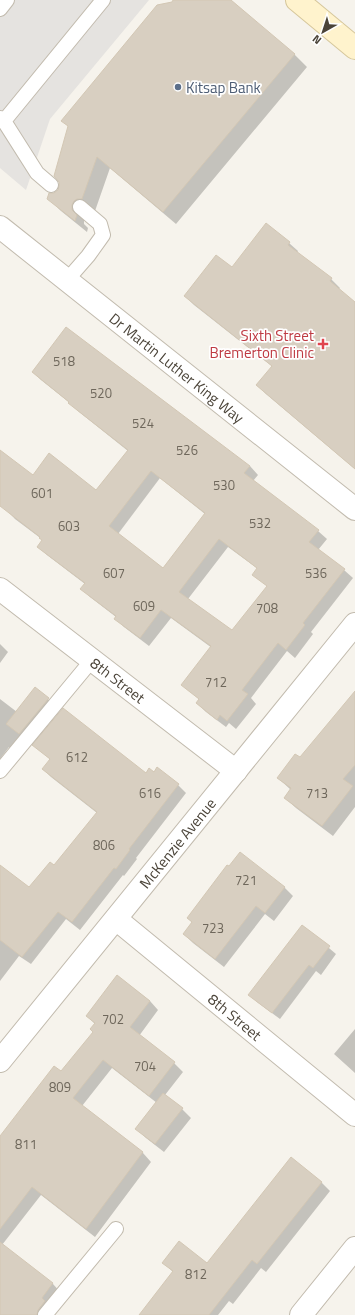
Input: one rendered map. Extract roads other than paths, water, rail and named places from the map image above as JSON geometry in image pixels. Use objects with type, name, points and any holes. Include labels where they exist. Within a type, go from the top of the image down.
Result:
[{"type":"main road","points":[[297,0],[355,48]]},
{"type":"street","name":"Dr Martin Luther King Way","points":[[0,226],[355,509]]},
{"type":"street","name":"8th Street","points":[[0,589],[236,771]]},
{"type":"street","name":"McKenzie Avenue","points":[[0,1061],[355,624]]},
{"type":"street","name":"8th Street","points":[[116,919],[355,1115]]},
{"type":"street","points":[[301,1315],[353,1255]]},
{"type":"lane","points":[[0,9],[7,0]]},
{"type":"lane","points":[[51,185],[37,174],[2,120],[103,0]]},
{"type":"lane","points":[[67,280],[88,256],[103,235],[100,224],[80,207]]},
{"type":"lane","points":[[0,771],[92,660]]},
{"type":"lane","points":[[45,1315],[116,1229]]},
{"type":"place","name":"Kitsap Bank","points":[[178,87]]},
{"type":"place","name":"Sixth Street Bremerton Clinic","points":[[323,344]]}]
